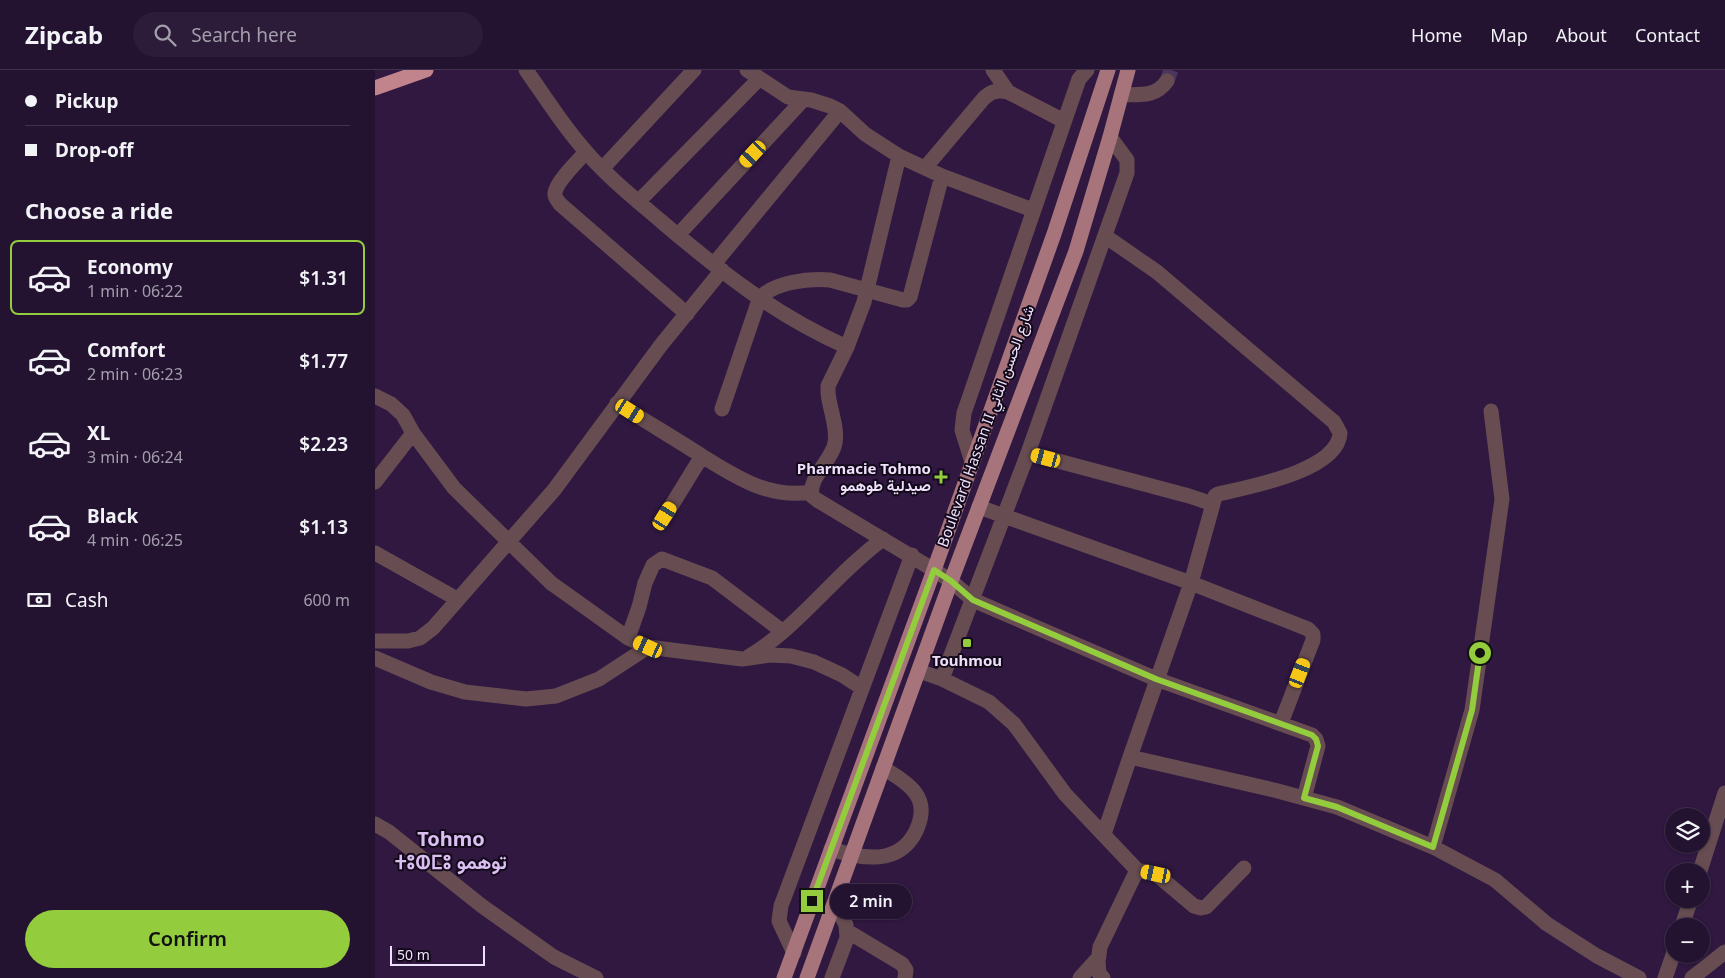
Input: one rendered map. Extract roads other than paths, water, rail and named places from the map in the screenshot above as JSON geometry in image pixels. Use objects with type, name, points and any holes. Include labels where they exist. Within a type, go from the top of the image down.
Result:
[{"type":"highway","points":[[375,88],[426,70]]},
{"type":"main road","name":"Boulevard Hassan II شارع الحسن الثاني","points":[[784,978],[934,570],[1057,225],[1108,70]]},
{"type":"main road","name":"Boulevard Hassan II شارع الحسن الثاني","points":[[807,978],[951,581],[1076,251],[1128,70]]},
{"type":"street","points":[[526,70],[586,152],[611,179],[759,300],[820,335],[847,347]]},
{"type":"street","points":[[602,169],[693,70]]},
{"type":"street","points":[[993,70],[1008,92]]},
{"type":"street","points":[[972,462],[962,430],[964,413],[1079,79],[1087,70]]},
{"type":"street","points":[[638,202],[753,74],[788,97],[822,103],[840,112],[865,134],[899,156],[942,176],[1033,210]]},
{"type":"street","points":[[1121,95],[1155,92],[1167,81]]},
{"type":"street","points":[[925,168],[991,92],[998,90],[1008,92],[1064,121]]},
{"type":"street","points":[[678,235],[803,100]]},
{"type":"street","points":[[375,641],[408,641],[420,638],[433,628],[554,490],[617,403],[687,314],[718,268],[840,112]]},
{"type":"street","points":[[942,679],[1028,453],[1128,168],[1127,160],[1123,153],[1110,137]]},
{"type":"street","points":[[586,152],[561,180],[555,197],[560,204],[687,314]]},
{"type":"street","points":[[899,156],[864,302],[847,347],[828,386],[827,392],[835,433],[835,443],[832,453],[812,485],[812,496],[912,555],[951,581],[973,600],[1156,679],[1312,735],[1316,739],[1318,746],[1304,798]]},
{"type":"street","points":[[722,409],[759,300],[771,289],[818,279],[830,280],[903,300],[907,300],[910,297],[942,176]]},
{"type":"street","points":[[1104,834],[1156,679],[1191,583],[1215,496],[1279,480],[1312,466],[1336,447],[1340,433],[1334,422],[1157,272],[1105,236]]},
{"type":"street","points":[[375,396],[391,404],[403,415],[413,433],[454,488],[551,583],[629,638],[648,647],[742,659],[769,655],[791,656],[815,662],[842,675],[862,688]]},
{"type":"street","points":[[617,403],[747,482],[762,488],[795,495],[811,492]]},
{"type":"street","points":[[1433,847],[1472,710],[1502,499],[1491,411]]},
{"type":"street","points":[[375,482],[413,433]]},
{"type":"street","points":[[1028,453],[1213,504]]},
{"type":"street","points":[[665,516],[702,456]]},
{"type":"street","points":[[979,507],[1191,583],[1308,630],[1313,634],[1313,640],[1281,723]]},
{"type":"street","points":[[742,659],[757,651],[782,631],[867,551],[883,539]]},
{"type":"street","points":[[375,553],[457,599]]},
{"type":"street","points":[[794,953],[779,921],[781,906],[912,555]]},
{"type":"street","points":[[629,638],[645,583],[653,565],[662,559],[712,578],[782,631]]},
{"type":"street","points":[[375,658],[431,682],[465,692],[527,699],[556,696],[599,679],[648,647]]},
{"type":"street","points":[[919,671],[942,679],[989,702],[1014,724],[1065,794],[1137,870],[1156,874],[1194,906],[1206,907],[1243,868]]},
{"type":"street","points":[[1130,758],[1275,790],[1337,807],[1433,847],[1495,880],[1547,924],[1597,956],[1639,978]]},
{"type":"street","points":[[831,849],[851,856],[874,857],[896,853],[905,848],[911,841],[919,825],[922,813],[919,797],[905,781],[883,768]]},
{"type":"street","points":[[1703,863],[1725,793]]},
{"type":"street","points":[[375,824],[389,832],[482,906],[554,957],[596,978]]},
{"type":"street","points":[[1103,978],[1099,973],[1100,947],[1137,870]]},
{"type":"street","points":[[832,978],[847,938],[847,932],[835,902]]},
{"type":"street","points":[[847,932],[903,964],[909,975]]},
{"type":"street","points":[[1692,978],[1725,952]]},
{"type":"street","points":[[1080,978],[1099,957]]},
{"type":"street","points":[[1665,978],[1670,963]]},
{"type":"tunnel","points":[[1167,81],[1171,70]]},
{"type":"place","name":"Pharmacie Tohmo صيدلية طوهمو","points":[[941,477]]},
{"type":"place","name":"Touhmou","points":[[967,643]]},
{"type":"district","name":"Tohmo ⵜⵓⵀⵎⵓ توهمو","points":[[451,850]]}]
